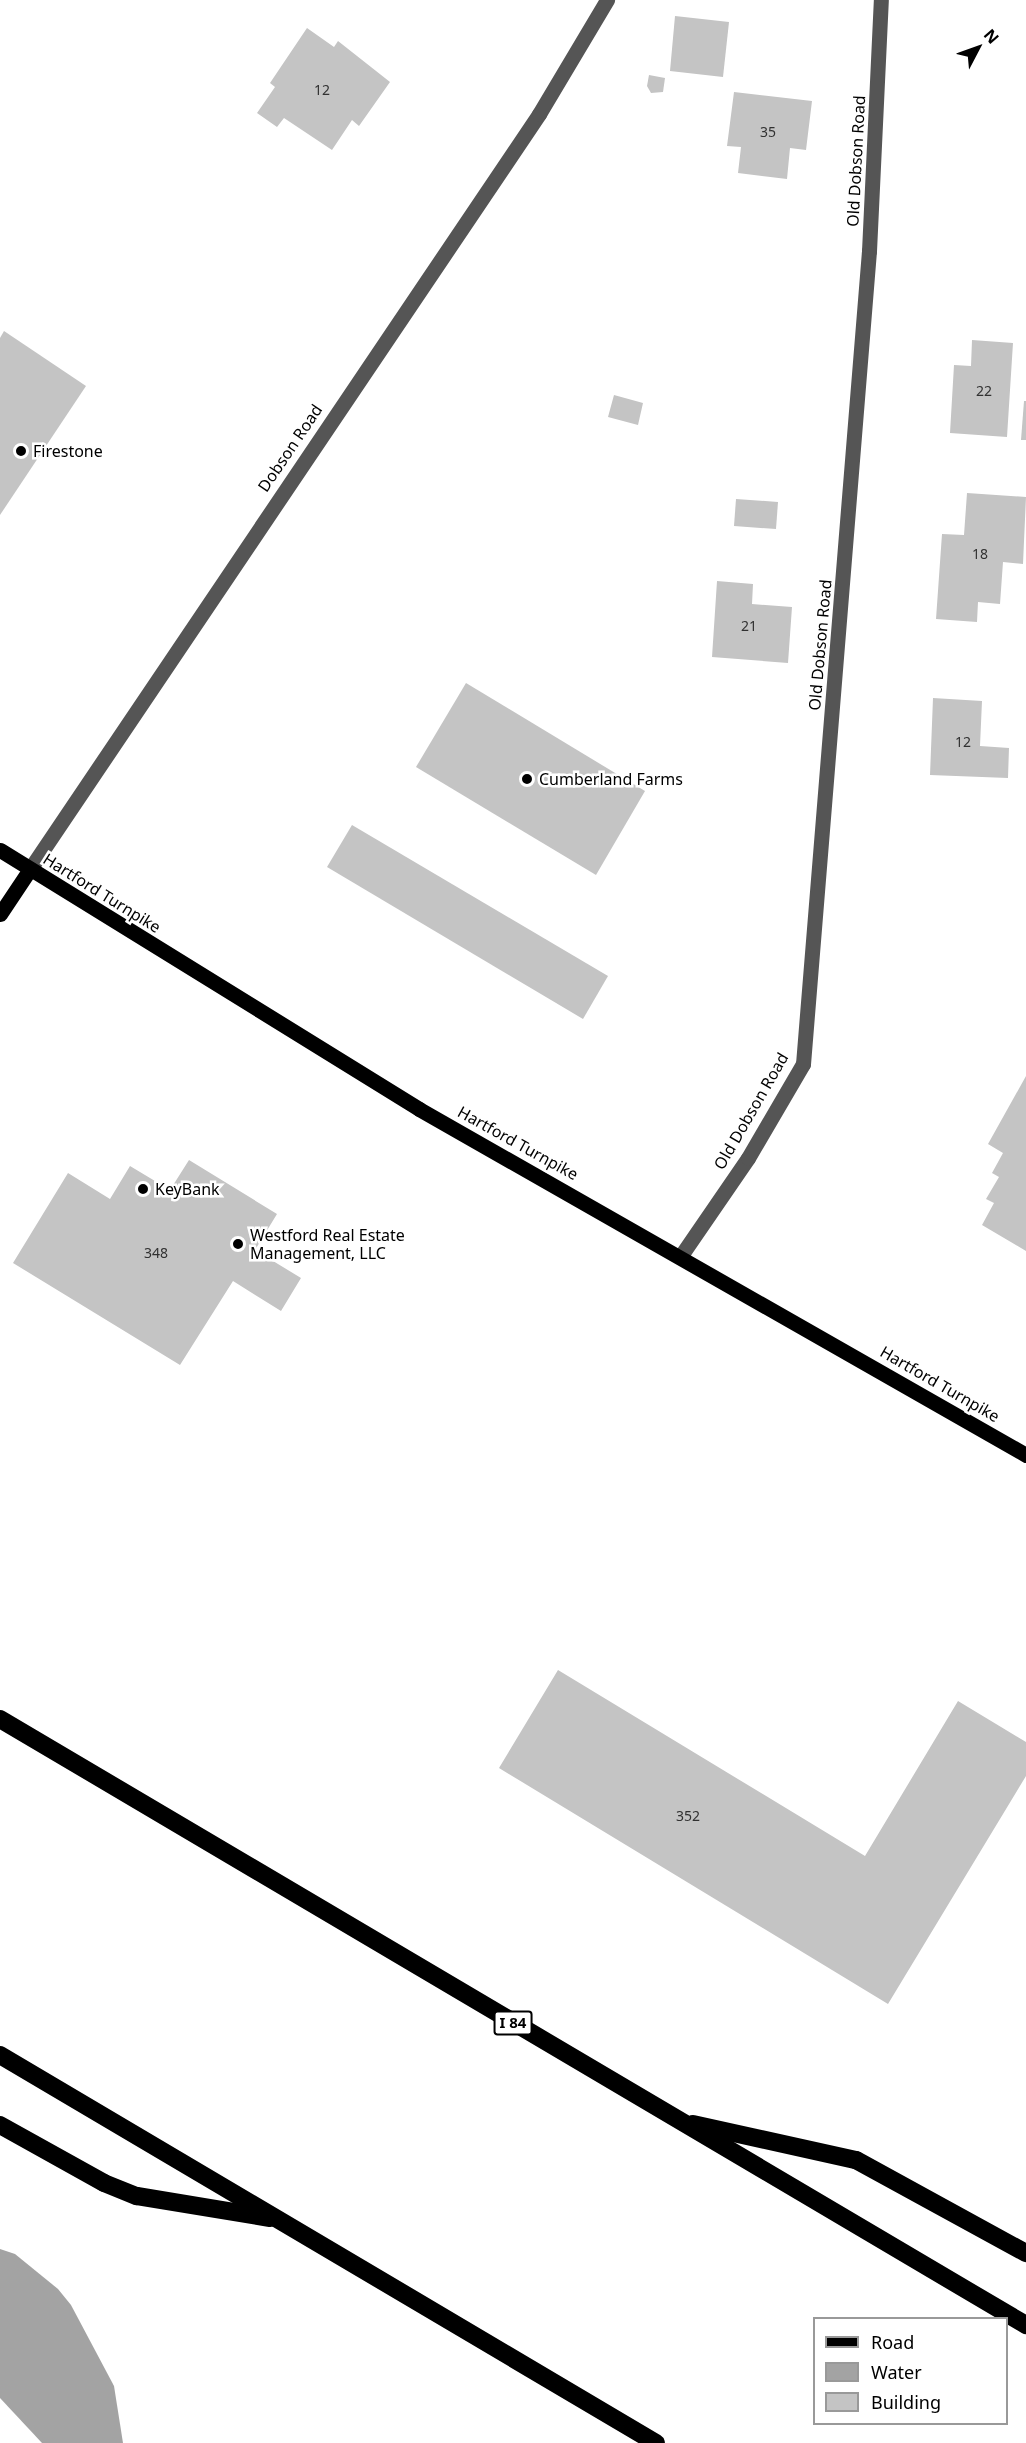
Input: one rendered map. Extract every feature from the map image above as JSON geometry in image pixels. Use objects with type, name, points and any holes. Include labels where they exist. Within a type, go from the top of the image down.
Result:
[{"type":"highway","name":"I 84","points":[[0,1719],[1026,2325]]},
{"type":"highway","points":[[0,2055],[656,2443]]},
{"type":"highway","points":[[677,2120],[856,2160],[1026,2253]]},
{"type":"highway","points":[[0,2125],[105,2183],[137,2196],[187,2207],[276,2218]]},
{"type":"main road","name":"Hartford Turnpike","points":[[0,850],[419,1108],[1026,1455]]},
{"type":"main road","name":"Dobson Road","points":[[0,914],[30,869]]},
{"type":"street","name":"Dobson Road","points":[[30,869],[539,114],[607,0]]},
{"type":"street","name":"Old Dobson Road","points":[[680,1257],[748,1158],[803,1065],[869,251],[881,0]]},
{"type":"water","points":[[0,2249],[15,2254],[58,2289],[71,2305],[114,2386],[123,2443],[42,2443],[0,2398]]},
{"type":"building","points":[[675,16],[729,22],[723,77],[670,71]]},
{"type":"building","points":[[307,28],[334,47],[338,41],[390,82],[359,126],[352,120],[332,150],[284,118],[277,127],[257,113],[275,87],[270,83]]},
{"type":"building","points":[[649,75],[665,78],[663,92],[651,93],[647,86]]},
{"type":"building","points":[[734,92],[812,101],[806,150],[790,148],[787,179],[738,173],[741,147],[727,146]]},
{"type":"building","name":"Firestone","points":[[4,331],[86,386],[0,515],[0,338]]},
{"type":"building","points":[[972,340],[1013,343],[1007,437],[950,433],[954,365],[971,366]]},
{"type":"building","points":[[614,395],[643,403],[638,425],[608,417]]},
{"type":"building","points":[[1024,401],[1026,401],[1026,440],[1021,440]]},
{"type":"building","points":[[967,493],[1026,497],[1023,564],[1003,562],[1000,604],[978,602],[977,622],[936,619],[942,534],[964,535]]},
{"type":"building","points":[[736,499],[778,502],[776,529],[734,526]]},
{"type":"building","points":[[717,581],[753,584],[752,604],[792,607],[788,663],[712,657]]},
{"type":"building","points":[[466,683],[645,791],[596,875],[416,767]]},
{"type":"building","points":[[933,698],[982,701],[980,746],[1009,748],[1008,778],[930,775]]},
{"type":"building","points":[[352,825],[608,976],[583,1019],[327,867]]},
{"type":"building","points":[[1026,1076],[1026,1251],[982,1225],[994,1203],[986,1199],[999,1177],[992,1173],[1003,1153],[988,1144]]},
{"type":"building","points":[[189,1160],[277,1214],[255,1250],[301,1278],[281,1311],[233,1281],[180,1365],[13,1263],[68,1173],[110,1199],[130,1166],[170,1190]]},
{"type":"building","points":[[558,1670],[865,1856],[958,1701],[1026,1742],[1026,1776],[888,2004],[499,1768]]},
{"type":"place","name":"Firestone","points":[[21,451]]},
{"type":"place","name":"Cumberland Farms","points":[[527,779]]},
{"type":"place","name":"KeyBank","points":[[143,1189]]},
{"type":"place","name":"Westford Real Estate Management, LLC","points":[[238,1244]]}]
